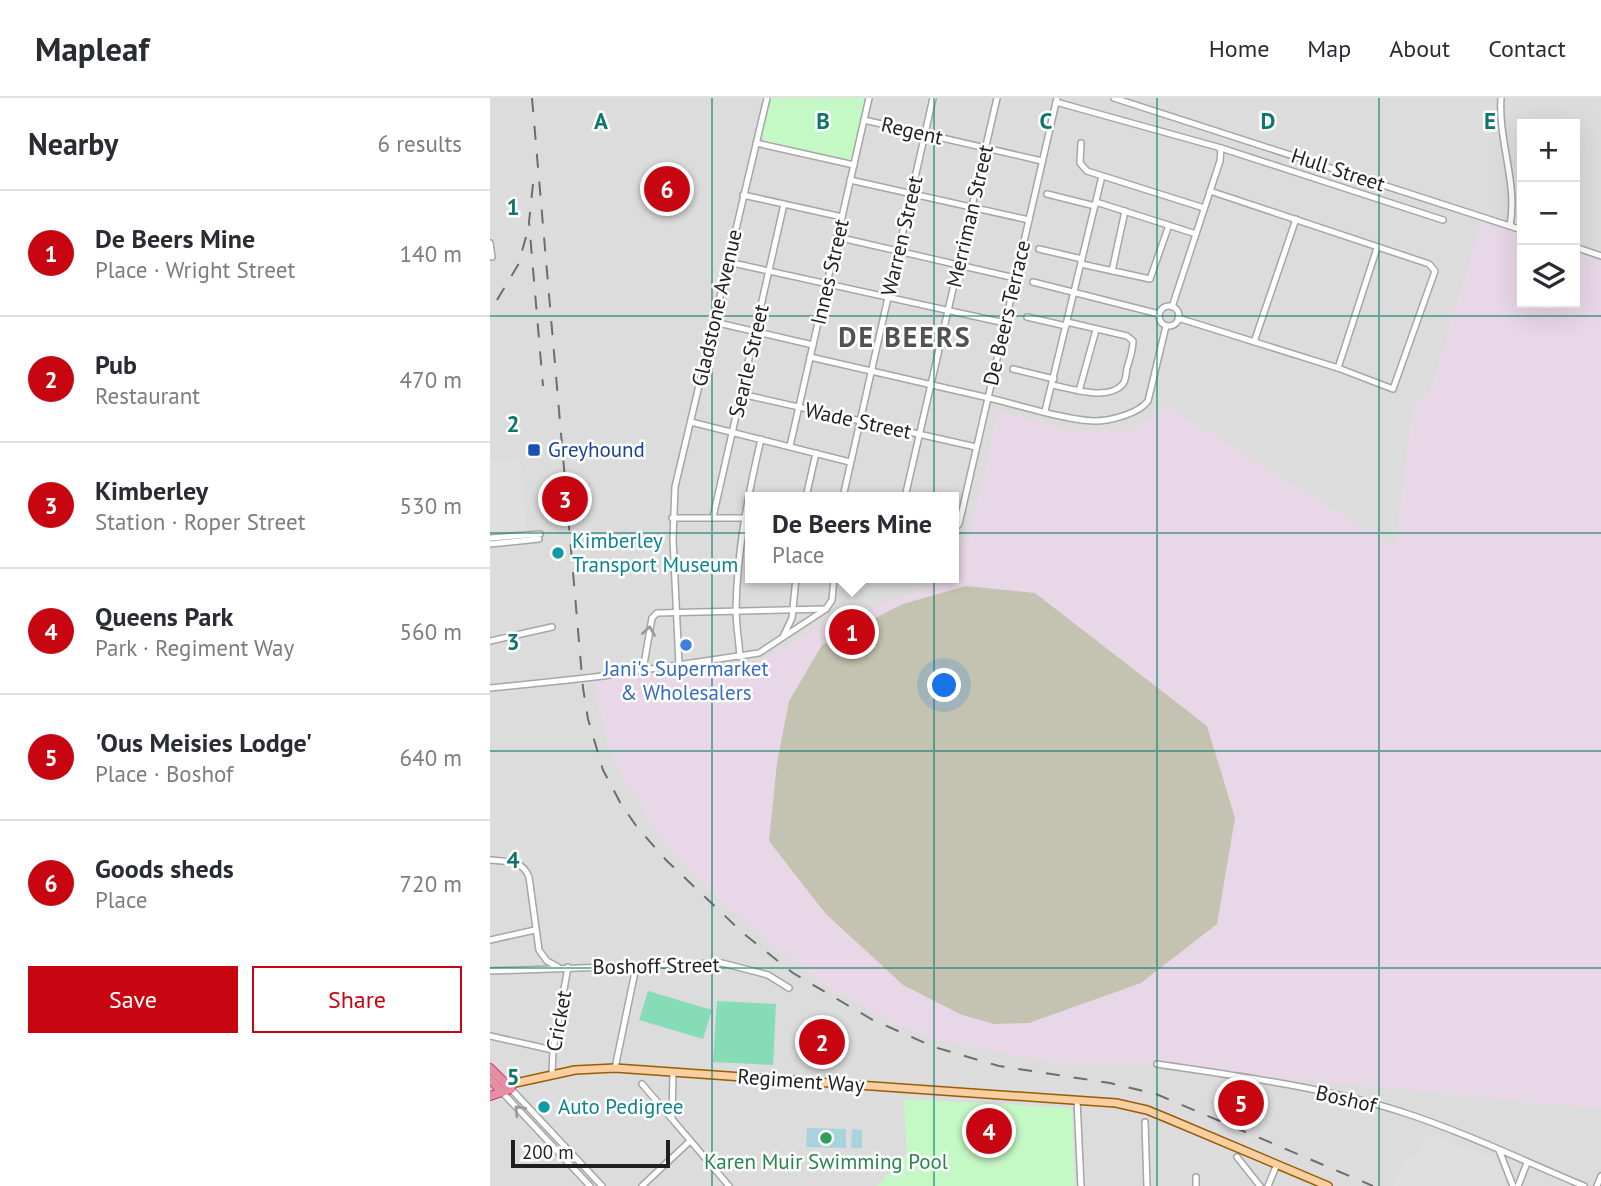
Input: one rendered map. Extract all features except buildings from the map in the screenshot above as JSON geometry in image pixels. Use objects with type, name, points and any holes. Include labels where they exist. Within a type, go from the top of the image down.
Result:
[{"type":"highway","points":[[490,1068],[501,1089]]},
{"type":"highway","points":[[490,1080],[501,1089]]},
{"type":"highway","points":[[490,1096],[501,1089]]},
{"type":"main road","name":"Regiment Way","points":[[501,1089],[552,1074],[615,1068],[1116,1103],[1147,1110],[1328,1186]]},
{"type":"street","name":"Gladstone Avenue","points":[[678,665],[672,518],[677,477],[767,98]]},
{"type":"street","name":"Innes Street","points":[[790,446],[869,98]]},
{"type":"street","name":"Warren Street","points":[[844,492],[933,98]]},
{"type":"street","name":"Merriman Street","points":[[906,492],[997,98]]},
{"type":"street","name":"Hull Street","points":[[1114,98],[1517,228]]},
{"type":"street","points":[[1501,98],[1502,129],[1513,200],[1510,226]]},
{"type":"street","points":[[1056,100],[1221,148],[1443,220]]},
{"type":"street","name":"De Beers Terrace","points":[[959,513],[1056,100]]},
{"type":"street","name":"Regent","points":[[864,120],[1042,161]]},
{"type":"street","points":[[756,143],[854,164]]},
{"type":"street","points":[[1082,143],[1081,167],[1087,171],[1204,208]]},
{"type":"street","points":[[1172,307],[1220,161],[1221,148]]},
{"type":"street","points":[[1045,411],[1102,176]]},
{"type":"street","points":[[850,180],[1029,220]]},
{"type":"street","points":[[1178,318],[1393,389],[1435,271],[1429,264],[1210,191]]},
{"type":"street","points":[[1047,194],[1125,211],[1196,234]]},
{"type":"street","points":[[743,195],[842,217]]},
{"type":"street","name":"Searle Street","points":[[713,517],[784,204]]},
{"type":"street","points":[[1112,271],[1125,211]]},
{"type":"street","points":[[1254,342],[1296,219]]},
{"type":"street","points":[[1039,248],[1112,271],[1150,279],[1169,225]]},
{"type":"street","points":[[838,237],[1015,278]]},
{"type":"street","points":[[490,243],[492,257]]},
{"type":"street","points":[[1338,369],[1377,248]]},
{"type":"street","points":[[1580,249],[1601,256]]},
{"type":"street","points":[[728,262],[1005,323]]},
{"type":"street","points":[[1033,282],[1159,314]]},
{"type":"street","points":[[1166,307],[1172,307],[1177,311],[1178,318],[1175,324],[1167,326],[1161,323],[1159,314],[1166,307]]},
{"type":"street","points":[[1013,369],[1087,393],[1105,392],[1119,387],[1125,379],[1133,341],[1127,337],[1027,317]]},
{"type":"street","points":[[714,322],[813,345]]},
{"type":"street","points":[[810,357],[1094,421],[1140,409],[1148,401],[1167,326]]},
{"type":"street","points":[[1079,391],[1096,330]]},
{"type":"street","name":"Wade Street","points":[[741,394],[976,447]]},
{"type":"street","points":[[691,422],[850,462]]},
{"type":"street","points":[[752,492],[761,439]]},
{"type":"street","points":[[807,492],[816,453]]},
{"type":"street","points":[[672,518],[745,518]]},
{"type":"street","points":[[490,538],[530,535],[539,537],[490,544]]},
{"type":"street","points":[[740,657],[736,610],[745,535]]},
{"type":"street","points":[[781,640],[794,609],[796,583]]},
{"type":"street","points":[[490,688],[603,676],[759,653],[826,609],[832,600],[834,583]]},
{"type":"street","points":[[643,670],[652,618],[657,613],[826,609]]},
{"type":"street","points":[[490,641],[552,627]]},
{"type":"street","points":[[490,860],[521,864],[529,877],[535,930],[541,955],[559,968]]},
{"type":"street","points":[[490,940],[535,930]]},
{"type":"street","name":"Boshoff Street","points":[[490,971],[727,964],[768,975],[789,988]]},
{"type":"street","name":"Cricket","points":[[552,1074],[553,1050],[568,967]]},
{"type":"street","points":[[615,1068],[636,967]]},
{"type":"street","points":[[490,1036],[553,1050]]},
{"type":"street","name":"Boshof","points":[[1157,1064],[1290,1086],[1381,1106],[1422,1119],[1584,1186]]},
{"type":"street","points":[[672,1119],[673,1072]]},
{"type":"street","points":[[642,1084],[729,1186]]},
{"type":"street","points":[[501,1089],[590,1186]]},
{"type":"street","points":[[501,1089],[602,1186]]},
{"type":"street","points":[[658,1102],[673,1097]]},
{"type":"street","points":[[1077,1100],[1081,1186]]},
{"type":"street","points":[[1145,1122],[1147,1186]]},
{"type":"street","points":[[642,1186],[690,1141]]},
{"type":"street","points":[[1499,1150],[1515,1186]]},
{"type":"street","points":[[1237,1157],[1260,1186]]},
{"type":"street","points":[[1515,1186],[1527,1163]]},
{"type":"street","points":[[1268,1186],[1277,1164]]},
{"type":"street","points":[[1597,1186],[1601,1176]]},
{"type":"street","points":[[1196,1177],[1196,1186]]},
{"type":"street","points":[[648,1180],[653,1186]]},
{"type":"shaded area","points":[[490,98],[1601,98],[1601,1186],[490,1186]]},
{"type":"shaded area","points":[[1482,220],[1517,232],[1517,308],[1580,308],[1580,254],[1601,261],[1601,1109],[1139,1064],[1055,1063],[931,1039],[890,1021],[821,983],[727,907],[661,840],[611,756],[592,681],[762,661],[825,623],[924,589],[929,583],[959,583],[959,549],[969,538],[998,411],[1065,430],[1132,430],[1167,407],[1395,547],[1413,406],[1430,391]]},
{"type":"shaded area","points":[[520,460],[526,529],[490,531],[490,461]]},
{"type":"shaded area","points":[[966,586],[1035,593],[1207,726],[1235,818],[1217,924],[1141,983],[1029,1023],[994,1024],[962,1015],[903,985],[825,913],[769,841],[777,763],[789,701],[822,645],[903,604]]},
{"type":"shaded area","points":[[1427,1134],[1497,1160],[1505,1186],[1393,1186],[1404,1159],[1419,1156]]},
{"type":"green space","points":[[771,98],[866,98],[851,160],[764,142],[762,133]]},
{"type":"green space","points":[[648,991],[712,1010],[703,1039],[639,1020]]},
{"type":"green space","points":[[717,1001],[776,1004],[773,1065],[713,1062]]},
{"type":"green space","points":[[904,1099],[1072,1108],[1075,1186],[877,1186],[907,1154]]},
{"type":"water","name":"Karen Muir Swimming Pool","points":[[807,1128],[846,1129],[846,1148],[806,1147]]},
{"type":"water","points":[[852,1129],[862,1130],[862,1148],[851,1148]]},
{"type":"railway","points":[[532,98],[583,688],[588,719],[603,770],[637,827],[666,860],[743,933],[793,973],[871,1019],[934,1047],[999,1066],[1110,1083],[1156,1094],[1373,1186]]},
{"type":"railway","points":[[533,184],[529,222],[543,386]]},
{"type":"railway","points":[[497,300],[518,265],[526,237]]},
{"type":"place","name":"Goods sheds","points":[[667,189]]},
{"type":"place","name":"Greyhound","points":[[534,450]]},
{"type":"place","name":"Kimberley","points":[[565,499]]},
{"type":"place","name":"Kimberley Transport Museum","points":[[558,553]]},
{"type":"place","name":"De Beers Mine","points":[[852,632]]},
{"type":"place","name":"Jani's Supermarket & Wholesalers","points":[[686,645]]},
{"type":"place","name":"Pub","points":[[822,1042]]},
{"type":"place","name":"'Ous Meisies Lodge'","points":[[1241,1103]]},
{"type":"place","name":"Auto Pedigree","points":[[544,1107]]},
{"type":"place","name":"Queens Park","points":[[989,1131]]},
{"type":"place","name":"Karen Muir Swimming Pool","points":[[826,1138]]},
{"type":"district","name":"DE BEERS","points":[[905,337]]}]
